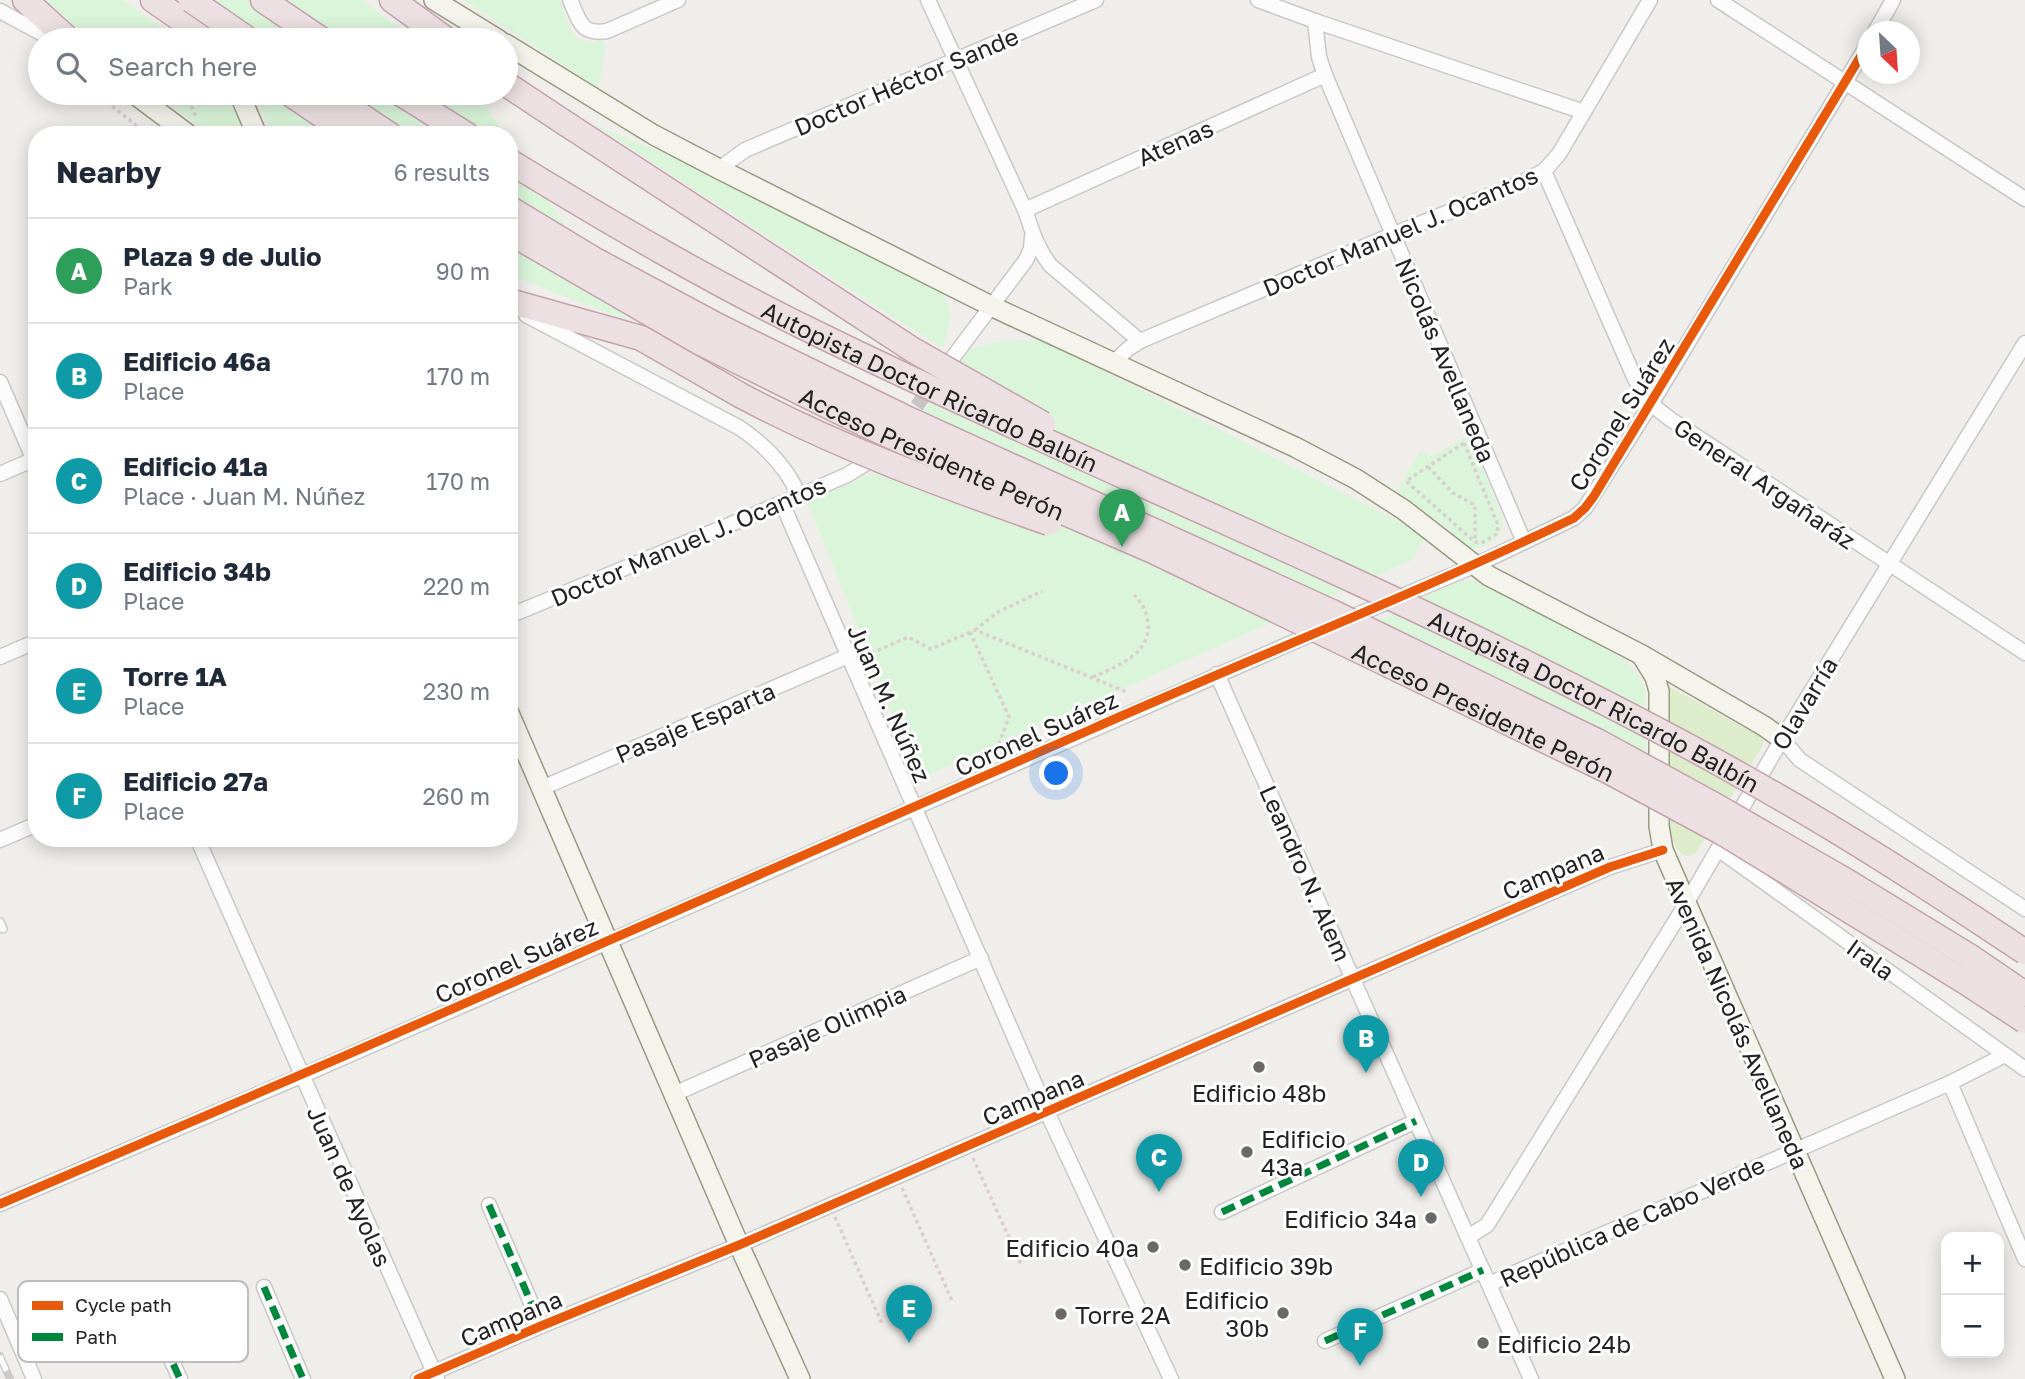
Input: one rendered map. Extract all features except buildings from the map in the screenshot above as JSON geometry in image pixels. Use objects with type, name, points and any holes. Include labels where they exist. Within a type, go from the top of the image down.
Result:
[{"type":"highway","points":[[25,0],[56,28]]},
{"type":"highway","points":[[153,0],[196,28]]},
{"type":"highway","points":[[191,0],[232,28]]},
{"type":"highway","points":[[263,0],[304,28]]},
{"type":"highway","points":[[392,0],[430,28]]},
{"type":"highway","points":[[518,92],[913,350],[1168,495]]},
{"type":"highway","points":[[307,105],[338,126]]},
{"type":"highway","points":[[345,105],[376,126]]},
{"type":"highway","points":[[419,105],[453,126]]},
{"type":"highway","name":"Autopista Doctor Ricardo Balbín","points":[[518,166],[685,264],[820,335],[1050,444],[1168,495],[1503,651],[1636,719],[1845,836],[2025,952]]},
{"type":"highway","name":"Autopista Doctor Ricardo Balbín","points":[[518,213],[596,260],[777,355],[956,442],[1332,612],[1599,741],[1849,882],[2025,994]]},
{"type":"highway","name":"Acceso Presidente Perón","points":[[518,237],[701,342],[820,402],[953,465],[1153,551],[1620,777],[1723,833],[2025,1021]]},
{"type":"highway","points":[[518,304],[641,338],[740,395],[844,446],[953,489],[1217,582]]},
{"type":"main road","points":[[199,0],[210,28]]},
{"type":"main road","points":[[434,0],[480,28]]},
{"type":"main road","points":[[518,51],[644,129],[719,169],[991,306],[1296,447],[1356,479],[1404,510],[1489,576],[1642,655],[1782,738]]},
{"type":"main road","points":[[153,105],[188,126]]},
{"type":"main road","points":[[244,105],[253,126]]},
{"type":"main road","name":"Avenida Nicolás Avellaneda","points":[[1642,655],[1655,677],[1659,691],[1659,826],[1662,850],[1895,1379]]},
{"type":"main road","points":[[518,733],[739,1245],[800,1379]]},
{"type":"street","points":[[570,0],[583,28],[597,32],[607,31],[678,0]]},
{"type":"street","points":[[928,0],[1025,209],[1032,237],[1049,265],[1140,341]]},
{"type":"street","name":"Doctor Héctor Sande","points":[[719,169],[744,150],[1096,0]]},
{"type":"street","points":[[1258,0],[1584,112]]},
{"type":"street","name":"Doctor Manuel J. Ocantos","points":[[1114,362],[1140,341],[1544,171],[1559,154],[1650,0]]},
{"type":"street","points":[[1718,0],[2025,198]]},
{"type":"street","points":[[1882,21],[1894,0]]},
{"type":"street","points":[[0,11],[32,28]]},
{"type":"street","name":"Nicolás Avellaneda","points":[[1315,21],[1319,57],[1325,75],[1524,542]]},
{"type":"street","name":"Coronel Suárez","points":[[0,1204],[301,1076],[1217,674],[1474,566],[1574,518],[1585,509],[1651,404],[1857,61]]},
{"type":"street","name":"Atenas","points":[[1025,209],[1325,75]]},
{"type":"street","name":"General Argañaráz","points":[[1544,171],[1635,379],[1651,404],[1888,565],[2025,653]]},
{"type":"street","points":[[951,360],[1026,260],[1032,237]]},
{"type":"street","points":[[518,312],[740,428],[766,448],[793,482],[799,496]]},
{"type":"street","name":"Olavarría","points":[[1468,1237],[1487,1225],[1494,1214],[1686,904],[1782,738],[2025,343]]},
{"type":"street","points":[[0,382],[28,444]]},
{"type":"street","name":"Doctor Manuel J. Ocantos","points":[[518,612],[799,496],[865,464]]},
{"type":"street","points":[[0,474],[28,465]]},
{"type":"street","name":"Juan M. Núñez","points":[[782,503],[1047,1112],[1171,1379]]},
{"type":"street","points":[[0,657],[28,645]]},
{"type":"street","name":"Pasaje Esparta","points":[[542,788],[849,659]]},
{"type":"street","name":"Leandro N. Alem","points":[[1217,674],[1531,1379]]},
{"type":"street","points":[[1782,738],[1800,760],[2025,909]]},
{"type":"street","points":[[0,839],[28,828]]},
{"type":"street","name":"Juan de Ayolas","points":[[201,847],[435,1376]]},
{"type":"street","name":"Irala","points":[[1718,849],[2025,1069]]},
{"type":"street","name":"Campana","points":[[418,1379],[435,1376],[541,1326],[830,1206],[1610,867],[1662,850]]},
{"type":"street","name":"Pasaje Olimpia","points":[[674,1094],[981,958]]},
{"type":"street","name":"República de Cabo Verde","points":[[1325,1341],[1794,1150],[1950,1083],[2005,1055]]},
{"type":"street","points":[[1950,1083],[2025,1258]]},
{"type":"street","points":[[1222,1212],[1416,1121]]},
{"type":"street","points":[[489,1205],[541,1326]]},
{"type":"street","points":[[264,1287],[303,1379]]},
{"type":"street","points":[[0,1299],[18,1341]]},
{"type":"street","points":[[27,1362],[34,1379]]},
{"type":"street","points":[[172,1362],[180,1379]]},
{"type":"path","points":[[111,105],[137,126]]},
{"type":"path","points":[[189,105],[193,126]]},
{"type":"path","points":[[1464,443],[1498,525],[1497,534],[1481,543],[1475,542],[1406,481],[1464,443]]},
{"type":"path","points":[[1428,467],[1453,493],[1475,505],[1475,542]]},
{"type":"path","points":[[849,659],[908,638],[931,649],[973,631],[998,612],[1042,591]]},
{"type":"path","points":[[1092,677],[1127,660],[1143,647],[1149,633],[1148,618],[1143,604],[1134,594]]},
{"type":"path","points":[[973,631],[1127,692]]},
{"type":"path","points":[[973,631],[1009,717],[997,749]]},
{"type":"path","points":[[968,1146],[1021,1264]]},
{"type":"path","points":[[897,1177],[953,1303]]},
{"type":"path","points":[[830,1206],[884,1326]]},
{"type":"green space","points":[[44,0],[123,0],[162,28],[78,28]]},
{"type":"green space","points":[[214,0],[362,0],[400,28],[227,28]]},
{"type":"green space","points":[[464,0],[560,0],[569,26],[577,38],[591,42],[602,40],[606,45],[599,88],[518,35],[518,28],[507,28]]},
{"type":"green space","points":[[171,105],[232,105],[241,126],[198,126]]},
{"type":"green space","points":[[259,105],[485,105],[499,126],[268,126]]},
{"type":"green space","points":[[593,124],[704,170],[943,292],[950,320],[943,348],[894,318]]},
{"type":"green space","points":[[518,155],[627,320],[518,278]]},
{"type":"green space","points":[[1042,340],[1426,535],[1412,560],[919,779],[807,501],[873,473],[898,448],[966,350],[1002,341]]},
{"type":"green space","points":[[1470,435],[1503,521],[1501,533],[1495,540],[1471,549],[1397,491],[1420,452],[1431,456]]},
{"type":"green space","points":[[1480,579],[1624,660],[1639,676],[1645,688],[1645,795],[1334,645],[1452,583]]},
{"type":"green space","points":[[1664,684],[1760,736],[1763,742],[1696,853],[1690,856],[1683,855],[1670,834]]},
{"type":"tunnel","points":[[904,423],[934,383]]},
{"type":"railway","points":[[0,1356],[10,1379]]},
{"type":"marked path","points":[[1222,1212],[1416,1121]]},
{"type":"marked path","points":[[489,1205],[541,1326]]},
{"type":"marked path","points":[[1325,1341],[1483,1270]]},
{"type":"marked path","points":[[264,1287],[303,1379]]},
{"type":"marked path","points":[[172,1362],[180,1379]]},
{"type":"cycle path","points":[[0,1204],[1394,599],[1574,518],[1594,496],[1857,62]]},
{"type":"cycle path","points":[[418,1379],[739,1245],[1610,867],[1663,850]]},
{"type":"place","name":"Plaza 9 de Julio","points":[[1122,547]]},
{"type":"place","name":"Edificio 48b","points":[[1259,1067]]},
{"type":"place","name":"Edificio 46a","points":[[1366,1073]]},
{"type":"place","name":"Edificio 43a","points":[[1247,1152]]},
{"type":"place","name":"Edificio 41a","points":[[1159,1192]]},
{"type":"place","name":"Edificio 34b","points":[[1421,1197]]},
{"type":"place","name":"Edificio 34a","points":[[1431,1218]]},
{"type":"place","name":"Edificio 40a","points":[[1153,1247]]},
{"type":"place","name":"Edificio 39b","points":[[1185,1265]]},
{"type":"place","name":"Edificio 30b","points":[[1283,1313]]},
{"type":"place","name":"Torre 2A","points":[[1061,1314]]},
{"type":"place","name":"Torre 1A","points":[[909,1343]]},
{"type":"place","name":"Edificio 24b","points":[[1483,1343]]},
{"type":"place","name":"Edificio 27a","points":[[1360,1366]]}]
